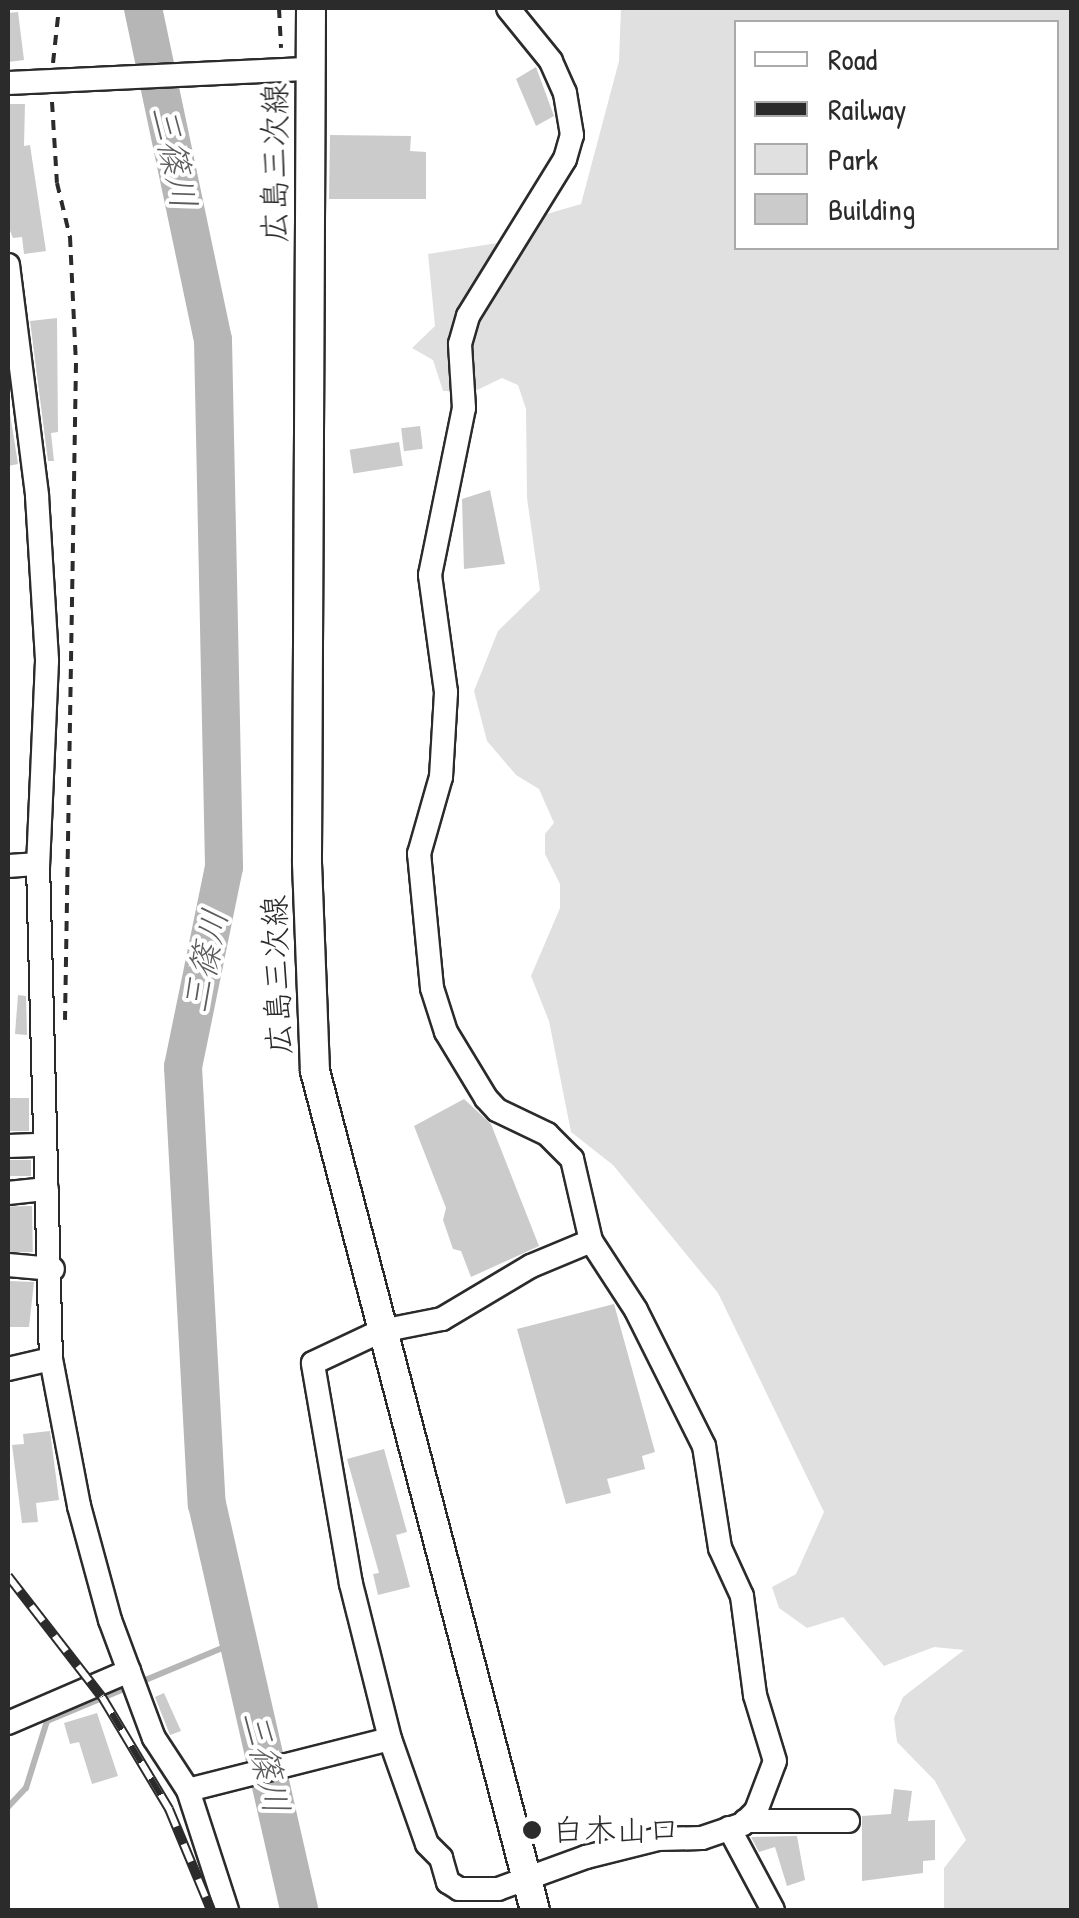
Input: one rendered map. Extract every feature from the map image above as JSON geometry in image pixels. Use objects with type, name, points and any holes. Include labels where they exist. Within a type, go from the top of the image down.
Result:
[{"type":"main road","name":"広島三次線","points":[[311,8],[308,862],[315,1070],[536,1910]]},
{"type":"street","points":[[508,8],[551,61],[566,93],[572,136],[565,159],[468,316],[460,344],[464,408],[430,575],[444,662],[444,755],[418,854],[419,893],[430,929],[436,1010],[446,1032],[497,1110],[548,1134],[572,1160],[591,1241],[656,1347],[712,1474],[720,1548],[742,1596],[755,1694],[775,1761],[737,1825]]},
{"type":"street","points":[[8,83],[310,69]]},
{"type":"street","points":[[8,265],[38,496],[46,660],[38,864],[46,992],[44,1145],[53,1269],[51,1359],[79,1506],[129,1671],[154,1738],[193,1789],[227,1910]]},
{"type":"street","points":[[8,866],[38,864]]},
{"type":"street","points":[[8,1146],[44,1145]]},
{"type":"street","points":[[8,1194],[47,1189]]},
{"type":"street","points":[[591,1241],[531,1266],[442,1320],[381,1331],[313,1363],[351,1584],[384,1741],[427,1844],[441,1858],[448,1882],[459,1890],[528,1882],[586,1857],[737,1825],[848,1821]]},
{"type":"street","points":[[8,1264],[53,1269]]},
{"type":"street","points":[[8,1369],[51,1359]]},
{"type":"street","points":[[8,1723],[129,1671]]},
{"type":"street","points":[[193,1789],[384,1741]]},
{"type":"street","points":[[737,1825],[773,1910]]},
{"type":"green space","points":[[621,8],[1071,8],[1071,1910],[944,1910],[944,1868],[966,1840],[935,1781],[897,1742],[894,1718],[903,1697],[964,1650],[934,1647],[884,1666],[843,1617],[807,1628],[779,1608],[772,1587],[796,1574],[824,1512],[718,1293],[613,1165],[571,1132],[549,1021],[531,976],[560,908],[560,884],[545,854],[545,834],[554,823],[539,789],[516,775],[487,741],[474,691],[498,631],[540,590],[527,498],[526,409],[518,385],[502,378],[473,392],[443,391],[433,360],[412,348],[435,326],[428,254],[522,239],[547,214],[581,204],[619,61]]},
{"type":"building","points":[[18,12],[24,60],[8,62],[8,13]]},
{"type":"building","points":[[536,67],[554,116],[536,126],[516,79]]},
{"type":"building","points":[[8,104],[25,104],[24,146],[30,145],[46,251],[24,254],[22,237],[13,238],[8,226]]},
{"type":"building","points":[[330,135],[411,136],[410,151],[426,152],[426,199],[329,199]]},
{"type":"building","points":[[57,318],[58,432],[51,433],[54,461],[48,461],[30,321]]},
{"type":"building","points":[[8,401],[18,464],[8,466]]},
{"type":"building","points":[[420,426],[423,449],[404,451],[401,428]]},
{"type":"building","points":[[399,442],[403,466],[353,474],[350,450]]},
{"type":"building","points":[[490,490],[505,564],[464,569],[462,499]]},
{"type":"building","points":[[18,995],[26,996],[27,1035],[15,1034]]},
{"type":"building","points":[[8,1098],[29,1098],[29,1131],[8,1131]]},
{"type":"building","points":[[464,1099],[491,1124],[539,1246],[471,1277],[461,1251],[453,1249],[443,1220],[446,1208],[414,1126]]},
{"type":"building","points":[[8,1160],[31,1160],[31,1176],[8,1176]]},
{"type":"building","points":[[8,1206],[32,1206],[33,1252],[9,1252]]},
{"type":"building","points":[[9,1281],[34,1282],[29,1327],[8,1327]]},
{"type":"building","points":[[614,1304],[655,1452],[642,1456],[645,1469],[607,1479],[611,1493],[566,1504],[517,1329]]},
{"type":"building","points":[[50,1431],[59,1500],[36,1503],[38,1522],[22,1523],[12,1445],[24,1444],[23,1434]]},
{"type":"building","points":[[384,1449],[407,1532],[396,1535],[410,1587],[378,1595],[373,1574],[379,1573],[347,1459]]},
{"type":"building","points":[[164,1693],[181,1731],[170,1735],[155,1697]]},
{"type":"building","points":[[97,1713],[118,1776],[92,1784],[79,1742],[70,1744],[64,1723]]},
{"type":"building","points":[[894,1789],[912,1791],[908,1821],[935,1820],[935,1860],[923,1861],[923,1873],[862,1881],[862,1816],[891,1814]]},
{"type":"building","points":[[797,1836],[805,1880],[787,1886],[775,1847],[759,1852],[751,1837]]},
{"type":"waterway","name":"三篠川","points":[[143,8],[213,340],[224,867],[183,1067],[207,1504],[299,1910]]},
{"type":"waterway","points":[[8,1807],[26,1788],[47,1721],[237,1642]]},
{"type":"railway","points":[[8,1576],[102,1697],[169,1809],[211,1910]]},
{"type":"place","name":"白木山口","points":[[532,1830]]}]
